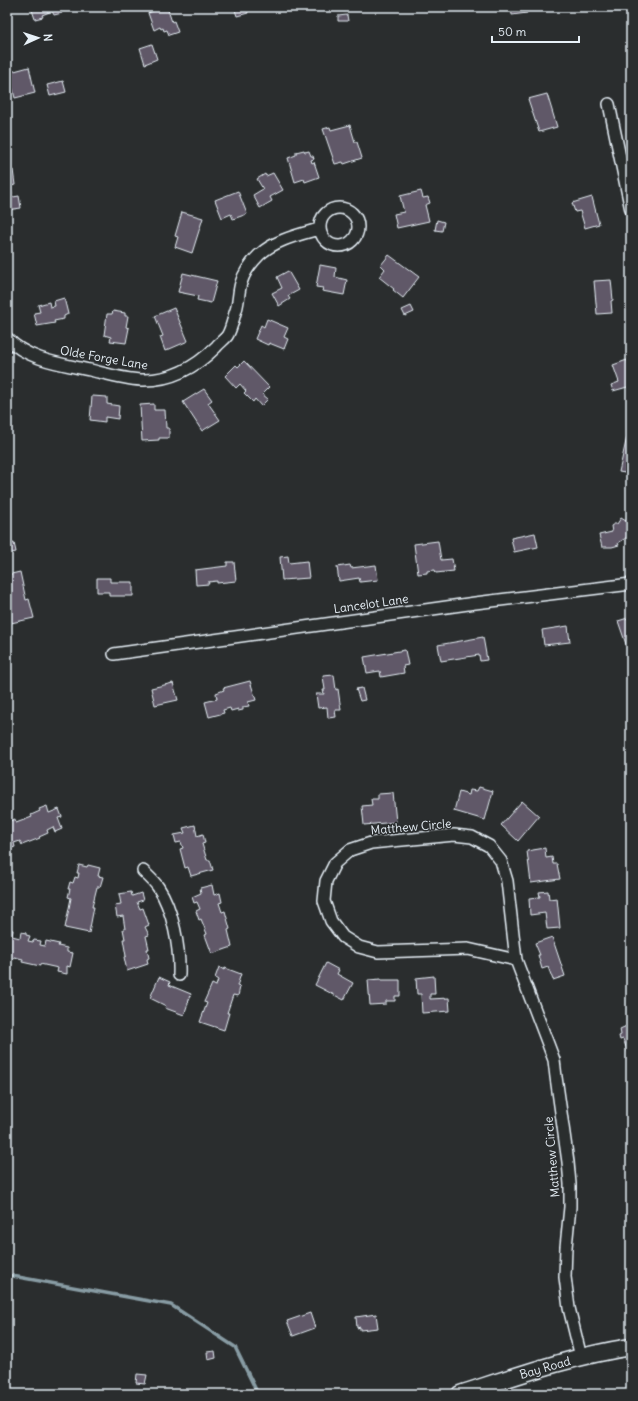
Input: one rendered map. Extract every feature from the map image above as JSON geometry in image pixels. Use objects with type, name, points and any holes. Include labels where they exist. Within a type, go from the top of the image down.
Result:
[{"type":"main road","name":"Bay Road","points":[[460,1394],[581,1357],[631,1347]]},
{"type":"street","points":[[609,104],[631,210]]},
{"type":"street","name":"Olde Forge Lane","points":[[7,338],[29,354],[54,363],[117,376],[141,380],[162,379],[185,371],[206,356],[227,336],[236,311],[241,282],[249,266],[259,255],[270,246],[284,239],[319,229]]},
{"type":"street","name":"Lancelot Lane","points":[[114,654],[467,604],[631,584]]},
{"type":"street","name":"Matthew Circle","points":[[516,960],[468,949],[378,952],[359,947],[343,937],[331,921],[324,901],[326,881],[335,863],[350,850],[372,843],[454,835],[472,837],[489,846],[501,861],[507,881],[516,960],[554,1060],[570,1184],[570,1207],[565,1277],[569,1308],[581,1357]]},
{"type":"street","points":[[143,871],[158,886],[171,915],[177,946],[179,974]]},
{"type":"building","points":[[31,7],[60,7],[62,13],[54,15],[52,11],[42,15],[43,17],[35,19]]},
{"type":"building","points":[[167,7],[172,22],[174,21],[178,32],[169,35],[167,30],[164,31],[163,28],[161,29],[160,27],[154,30],[148,13]]},
{"type":"building","points":[[234,7],[246,7],[248,13],[237,16]]},
{"type":"building","points":[[511,7],[526,7],[527,13],[512,15]]},
{"type":"building","points":[[347,15],[348,21],[338,21],[338,16]]},
{"type":"building","points":[[152,44],[157,59],[145,64],[140,48]]},
{"type":"building","points":[[29,67],[35,93],[15,98],[12,86],[7,88],[7,73]]},
{"type":"building","points":[[63,81],[66,92],[50,96],[47,85]]},
{"type":"building","points":[[547,94],[557,127],[539,132],[528,99]]},
{"type":"building","points":[[350,125],[362,158],[344,164],[343,162],[335,164],[323,129],[330,127],[331,130]]},
{"type":"building","points":[[304,150],[305,152],[309,151],[311,156],[313,156],[314,159],[311,160],[312,163],[314,162],[319,177],[305,182],[304,179],[295,182],[288,158],[296,155],[296,152]]},
{"type":"building","points":[[7,163],[10,163],[11,170],[13,170],[15,185],[11,186],[12,195],[7,196]]},
{"type":"building","points":[[273,173],[283,190],[270,197],[272,201],[260,208],[253,195],[263,189],[257,179],[265,174],[266,176]]},
{"type":"building","points":[[238,191],[247,214],[233,219],[231,214],[222,218],[215,200]]},
{"type":"building","points":[[421,191],[423,198],[428,197],[430,203],[425,205],[429,221],[397,228],[394,214],[404,212],[400,196]]},
{"type":"building","points":[[19,196],[21,208],[7,210],[7,198]]},
{"type":"building","points":[[592,197],[599,224],[585,228],[580,211],[575,212],[572,203]]},
{"type":"building","points":[[182,212],[203,218],[192,253],[175,247],[178,237],[175,236]]},
{"type":"building","points":[[437,220],[444,222],[442,231],[435,230]]},
{"type":"building","points":[[389,255],[419,277],[403,298],[379,277],[385,269],[381,265]]},
{"type":"building","points":[[320,265],[336,268],[335,277],[347,280],[344,295],[322,291],[323,288],[316,287]]},
{"type":"building","points":[[288,271],[299,290],[288,296],[290,299],[279,306],[272,293],[282,288],[277,277]]},
{"type":"building","points":[[183,273],[217,281],[211,303],[197,300],[198,296],[178,292]]},
{"type":"building","points":[[611,280],[613,300],[611,301],[612,313],[597,314],[594,281]]},
{"type":"building","points":[[64,298],[68,314],[64,316],[64,319],[54,321],[55,323],[37,326],[34,313],[40,312],[38,305],[49,302],[50,307],[55,306],[54,301]]},
{"type":"building","points":[[411,306],[414,312],[405,316],[402,310]]},
{"type":"building","points":[[174,308],[188,341],[165,351],[160,337],[163,336],[155,316]]},
{"type":"building","points":[[113,311],[125,313],[125,316],[128,316],[126,327],[129,328],[126,343],[110,341],[111,337],[104,335],[107,314],[112,314]]},
{"type":"building","points":[[267,319],[288,328],[284,337],[288,339],[284,349],[269,343],[268,345],[255,339],[261,325],[264,327]]},
{"type":"building","points":[[627,360],[631,372],[631,386],[613,391],[611,385],[619,382],[613,365]]},
{"type":"building","points":[[244,361],[269,387],[262,394],[268,399],[261,406],[255,399],[253,402],[244,393],[246,391],[240,384],[236,388],[225,376],[236,365],[238,367]]},
{"type":"building","points":[[204,389],[212,400],[208,403],[220,420],[202,431],[183,402]]},
{"type":"building","points":[[92,396],[107,397],[107,404],[119,406],[118,419],[105,417],[105,422],[90,420]]},
{"type":"building","points":[[154,404],[154,410],[165,410],[166,428],[169,428],[169,438],[142,441],[140,405]]},
{"type":"building","points":[[627,437],[631,438],[631,474],[619,472]]},
{"type":"building","points":[[7,509],[10,525],[7,526]]},
{"type":"building","points":[[631,514],[631,537],[629,536],[618,543],[619,545],[602,547],[599,535],[612,532],[611,526],[617,524],[621,518],[626,521]]},
{"type":"building","points":[[7,526],[10,544],[14,543],[16,552],[7,554]]},
{"type":"building","points":[[535,533],[538,547],[514,552],[511,538]]},
{"type":"building","points":[[438,541],[441,560],[452,559],[454,571],[436,573],[435,570],[418,574],[414,544]]},
{"type":"building","points":[[288,556],[289,563],[307,561],[309,578],[282,580],[280,557]]},
{"type":"building","points":[[227,562],[234,562],[236,581],[217,583],[217,581],[208,582],[209,584],[196,585],[195,570],[227,566]]},
{"type":"building","points":[[350,565],[351,568],[376,565],[378,580],[360,582],[359,578],[339,581],[337,567]]},
{"type":"building","points":[[20,572],[26,600],[29,599],[34,618],[11,623],[7,605],[7,575]]},
{"type":"building","points":[[97,578],[110,578],[110,582],[133,582],[133,596],[109,596],[109,592],[97,592]]},
{"type":"building","points":[[631,617],[631,645],[627,647],[618,621]]},
{"type":"building","points":[[568,626],[570,642],[544,645],[542,630]]},
{"type":"building","points":[[483,637],[487,660],[480,661],[479,655],[441,661],[438,645]]},
{"type":"building","points":[[405,650],[408,665],[403,666],[404,673],[381,677],[380,671],[367,673],[364,657]]},
{"type":"building","points":[[334,675],[341,710],[335,710],[336,717],[328,718],[327,707],[318,708],[316,694],[324,694],[323,690],[325,690],[323,676]]},
{"type":"building","points":[[250,681],[256,700],[248,702],[249,706],[243,707],[243,710],[238,711],[238,709],[231,711],[230,708],[223,710],[224,713],[209,717],[205,702],[217,699],[216,693],[224,690],[223,688]]},
{"type":"building","points":[[173,683],[178,700],[155,705],[151,688]]},
{"type":"building","points":[[362,688],[365,700],[360,701],[356,689]]},
{"type":"building","points":[[479,787],[493,791],[485,820],[454,811],[459,792],[469,795],[470,790],[477,791]]},
{"type":"building","points":[[393,793],[396,822],[364,825],[362,806],[372,805],[371,799],[378,799],[378,794]]},
{"type":"building","points":[[522,801],[539,816],[518,841],[501,825]]},
{"type":"building","points":[[47,806],[49,813],[59,809],[62,817],[58,818],[62,829],[55,832],[53,827],[47,830],[48,833],[39,837],[40,838],[22,845],[20,841],[14,843],[15,847],[9,849],[7,845],[7,829],[9,828],[7,822],[15,819],[16,823],[32,817],[31,815],[40,811],[39,809]]},
{"type":"building","points":[[195,825],[197,836],[203,834],[205,843],[202,844],[207,860],[210,860],[213,870],[191,876],[188,867],[185,868],[180,849],[183,848],[181,842],[176,843],[174,835],[185,833],[183,828]]},
{"type":"building","points":[[545,848],[546,858],[552,857],[553,864],[557,864],[560,879],[531,883],[527,851]]},
{"type":"building","points":[[79,865],[87,867],[88,865],[100,868],[98,876],[103,877],[100,887],[97,887],[92,907],[94,907],[89,933],[65,928],[71,898],[68,897],[70,889],[68,889],[70,882],[73,883],[75,877],[78,878],[79,873],[77,873]]},
{"type":"building","points":[[212,885],[214,895],[220,893],[222,902],[219,903],[222,912],[225,911],[230,929],[228,930],[232,947],[212,954],[205,935],[207,934],[196,911],[200,909],[197,902],[194,903],[192,897],[201,893],[200,888]]},
{"type":"building","points":[[548,891],[549,899],[557,898],[560,928],[547,929],[545,913],[530,915],[529,898],[540,897],[539,892]]},
{"type":"building","points":[[131,892],[132,896],[141,893],[143,900],[137,902],[140,909],[143,908],[149,925],[145,927],[149,935],[146,936],[149,949],[147,949],[149,958],[147,959],[148,964],[127,971],[124,957],[126,956],[123,939],[125,939],[123,929],[125,929],[123,916],[117,917],[115,905],[121,904],[119,894]]},
{"type":"building","points":[[7,929],[13,930],[12,936],[20,938],[21,932],[26,933],[26,935],[30,936],[28,941],[41,941],[40,945],[45,946],[46,941],[59,944],[58,946],[67,948],[67,952],[73,953],[70,967],[67,966],[67,974],[57,972],[58,968],[22,962],[23,959],[14,957],[13,959],[7,958]]},
{"type":"building","points":[[552,937],[565,976],[553,980],[548,967],[542,969],[538,955],[540,955],[535,943]]},
{"type":"building","points":[[326,963],[339,970],[337,974],[353,983],[344,1000],[315,985]]},
{"type":"building","points":[[219,967],[224,970],[225,968],[241,974],[237,986],[240,987],[238,996],[233,995],[227,1013],[229,1013],[224,1030],[200,1022],[207,1003],[204,1002],[212,984],[216,986],[218,980],[215,978]]},
{"type":"building","points":[[434,976],[435,994],[430,994],[430,999],[449,998],[450,1011],[422,1013],[421,994],[417,994],[416,978]]},
{"type":"building","points":[[159,977],[170,982],[169,985],[191,994],[184,1015],[165,1008],[166,1006],[150,998]]},
{"type":"building","points":[[368,980],[400,980],[400,996],[395,996],[395,1001],[386,1001],[386,1004],[370,1005]]},
{"type":"building","points":[[631,1024],[631,1060],[623,1039],[620,1040],[619,1036],[621,1035],[620,1029]]},
{"type":"building","points":[[631,1069],[631,1090],[628,1090]]},
{"type":"building","points":[[310,1313],[315,1328],[293,1336],[287,1321]]},
{"type":"building","points":[[376,1314],[378,1328],[360,1330],[360,1327],[357,1328],[356,1317]]},
{"type":"building","points":[[215,1351],[216,1358],[208,1360],[207,1352]]},
{"type":"building","points":[[137,1374],[147,1375],[145,1384],[136,1383]]},
{"type":"waterway","points":[[7,1275],[171,1305],[235,1347],[258,1394]]}]
